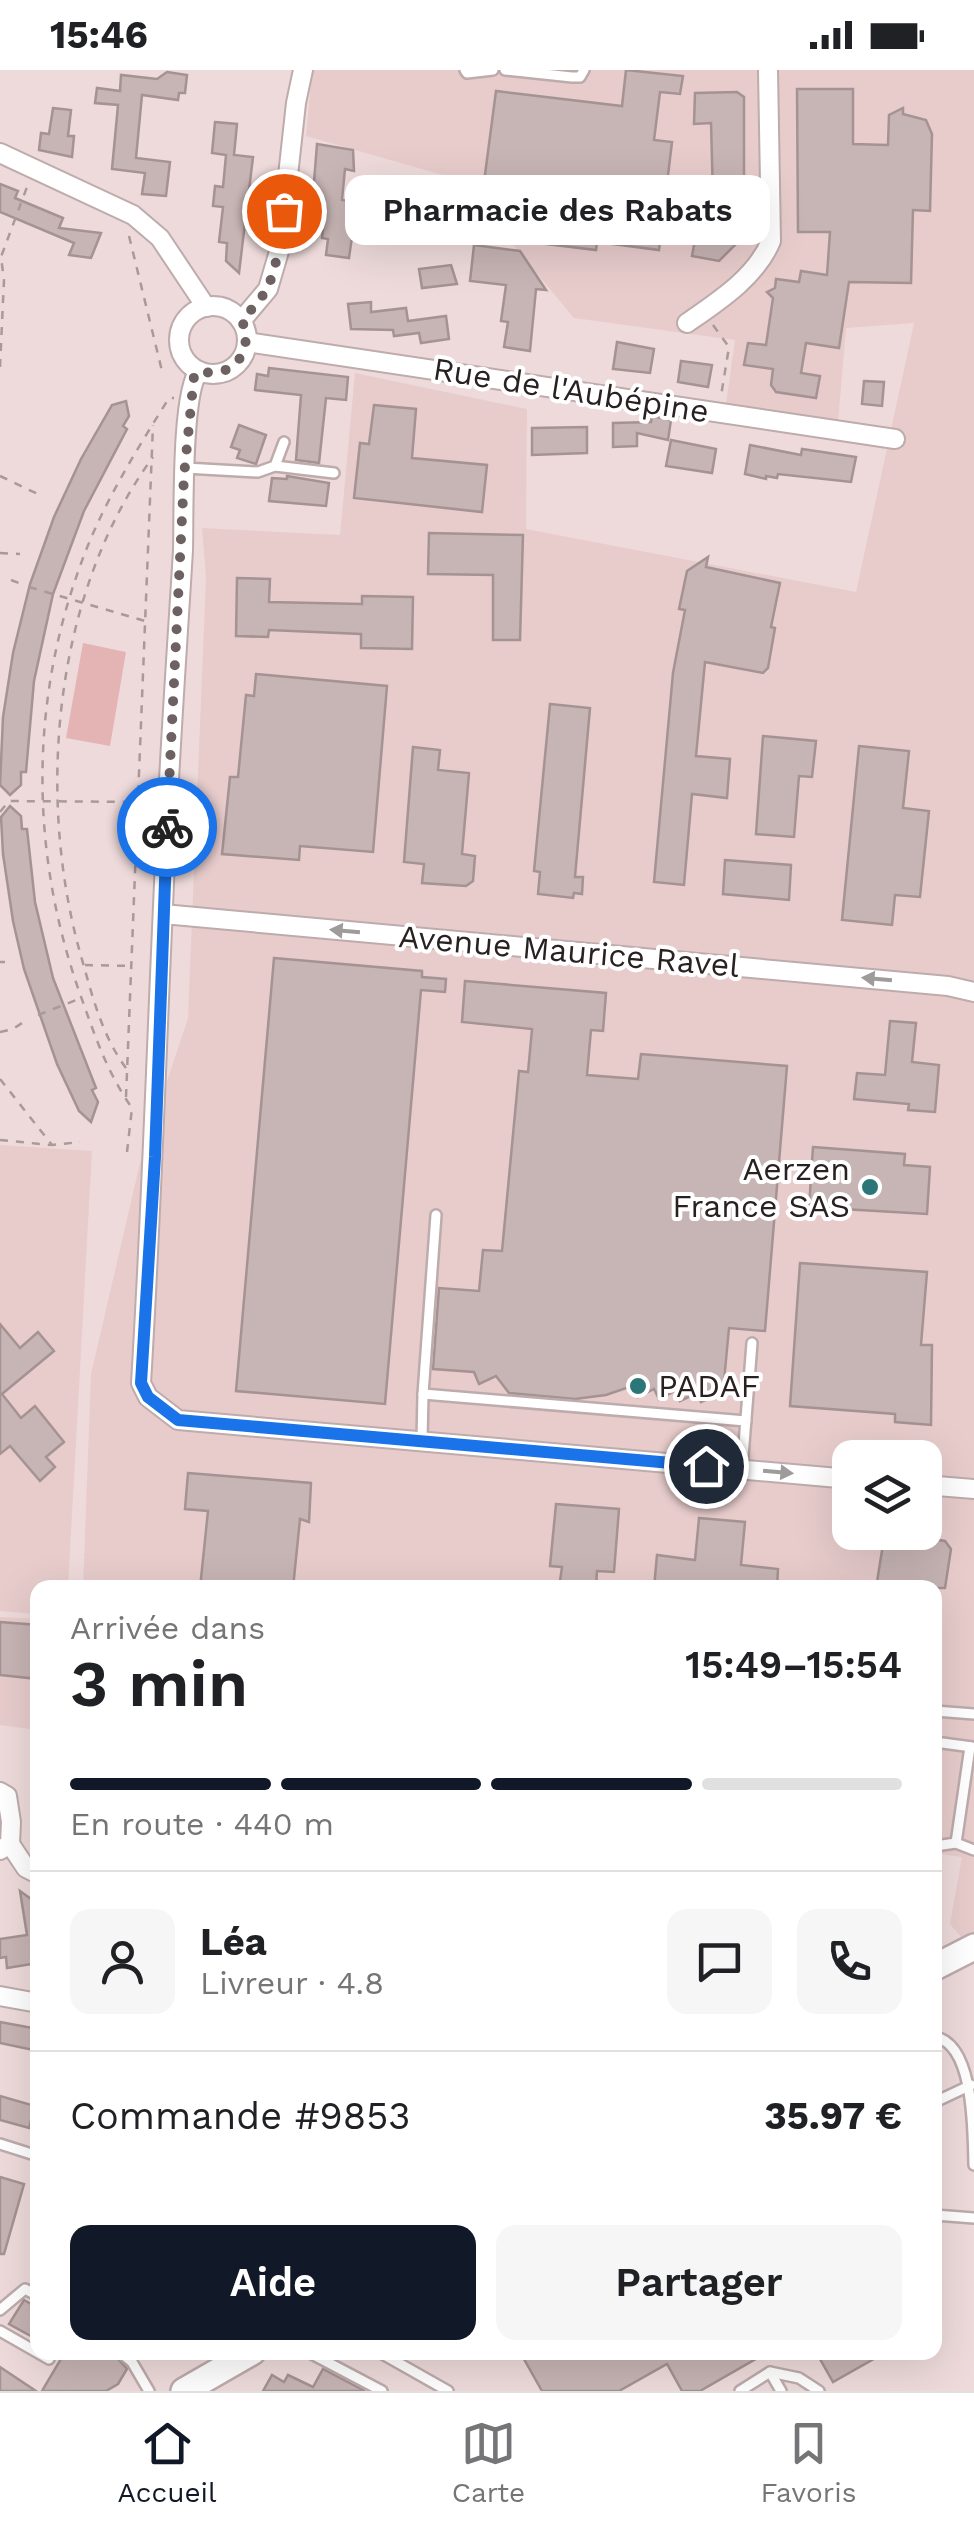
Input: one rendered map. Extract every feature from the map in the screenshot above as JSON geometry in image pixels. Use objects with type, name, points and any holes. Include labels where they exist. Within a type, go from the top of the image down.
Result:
[{"type":"street","points":[[242,321],[268,289],[280,248],[302,70]]},
{"type":"street","points":[[695,317],[752,271],[764,258],[771,241],[768,70]]},
{"type":"street","points":[[0,153],[132,216],[160,238],[206,306]]},
{"type":"street","points":[[206,306],[226,308],[242,321],[247,342],[238,362],[230,369],[220,373],[199,371],[183,357],[179,336],[188,317],[206,306]]},
{"type":"street","name":"Rue de l'Aubépine","points":[[247,342],[895,439]]},
{"type":"street","points":[[199,371],[194,376],[190,398],[168,802],[155,1157],[141,1383],[148,1397],[178,1420],[832,1476]]},
{"type":"street","name":"Avenue Maurice Ravel","points":[[163,914],[908,982],[974,992]]},
{"type":"street","points":[[942,1486],[974,1488]]},
{"type":"street","points":[[0,1792],[7,1796],[5,1847],[30,1870]]},
{"type":"street","points":[[942,1961],[974,1947]]},
{"type":"street","points":[[0,1996],[30,2002]]},
{"type":"street","points":[[184,2391],[238,2360]]},
{"type":"lane","points":[[465,70],[493,70]]},
{"type":"lane","points":[[505,70],[580,77],[584,70]]},
{"type":"lane","points":[[275,466],[284,442]]},
{"type":"lane","points":[[185,468],[258,472],[275,466],[334,473]]},
{"type":"lane","points":[[422,1440],[436,1216]]},
{"type":"lane","points":[[742,1469],[752,1344]]},
{"type":"lane","points":[[423,1394],[746,1421]]},
{"type":"lane","points":[[942,1712],[974,1714]]},
{"type":"lane","points":[[942,1743],[972,1747],[956,1843]]},
{"type":"lane","points":[[942,1845],[956,1843],[974,1850]]},
{"type":"lane","points":[[942,2038],[964,2054],[971,2084],[974,2165]]},
{"type":"lane","points":[[942,2098],[971,2084]]},
{"type":"lane","points":[[0,2144],[30,2153]]},
{"type":"lane","points":[[942,2216],[974,2218]]},
{"type":"lane","points":[[0,2310],[25,2289],[30,2292]]},
{"type":"lane","points":[[0,2331],[30,2348]]},
{"type":"lane","points":[[130,2360],[149,2391]]},
{"type":"lane","points":[[323,2360],[382,2391]]},
{"type":"lane","points":[[392,2360],[448,2391]]},
{"type":"lane","points":[[740,2391],[770,2372],[799,2378],[819,2391]]},
{"type":"lane","points":[[770,2372],[781,2391]]},
{"type":"path","points":[[0,367],[4,280],[0,257],[34,166]]},
{"type":"path","points":[[132,216],[127,229],[162,371]]},
{"type":"path","points":[[0,226],[10,232]]},
{"type":"path","points":[[695,317],[730,346],[718,412]]},
{"type":"path","points":[[127,1152],[132,1108],[95,1042],[54,912],[41,802],[51,676],[69,599],[92,535],[170,398],[190,398]]},
{"type":"path","points":[[126,1098],[154,456],[152,425]]},
{"type":"path","points":[[127,1070],[112,1050],[64,892],[56,754],[62,697],[94,572],[129,490],[154,456]]},
{"type":"path","points":[[0,476],[42,496]]},
{"type":"path","points":[[0,553],[20,554]]},
{"type":"path","points":[[11,580],[19,583]]},
{"type":"path","points":[[29,587],[146,622]]},
{"type":"path","points":[[0,812],[9,802],[168,802]]},
{"type":"path","points":[[83,964],[132,966]]},
{"type":"path","points":[[38,1015],[82,998]]},
{"type":"path","points":[[0,1032],[13,1029],[28,1018]]},
{"type":"path","points":[[0,1079],[52,1145]]},
{"type":"path","points":[[0,1140],[52,1145],[80,1142]]},
{"type":"shaded area","points":[[312,70],[974,70],[974,1952],[950,1924],[962,1857],[942,1854],[942,1580],[83,1580],[91,1374],[140,1163],[188,1018],[206,577],[202,528],[340,535],[355,373],[527,409],[526,529],[856,592],[914,323],[846,328],[838,423],[726,404],[735,340],[574,318],[504,234],[478,185],[306,136]]},
{"type":"shaded area","points":[[83,643],[126,652],[110,746],[66,738]]},
{"type":"shaded area","points":[[0,1145],[92,1151],[68,1580],[30,1580],[30,1613],[0,1611]]},
{"type":"shaded area","points":[[0,1617],[30,1619],[30,1729],[0,1725]]},
{"type":"building","points":[[626,70],[683,76],[680,94],[660,92],[654,140],[672,142],[659,250],[597,242],[596,250],[522,241],[506,217],[508,205],[496,202],[484,182],[496,91],[622,106]]},
{"type":"building","points":[[167,72],[187,75],[185,93],[179,93],[178,100],[142,95],[136,158],[170,162],[166,196],[142,194],[145,173],[112,169],[118,105],[95,103],[97,88],[120,91],[121,75],[157,79]]},
{"type":"building","points":[[797,89],[853,89],[853,144],[888,145],[889,115],[903,108],[903,114],[926,120],[932,134],[930,211],[913,210],[911,283],[849,282],[839,348],[806,343],[801,373],[820,376],[816,398],[776,392],[771,385],[773,369],[744,365],[748,343],[766,345],[773,298],[767,292],[775,288],[776,279],[799,282],[801,271],[827,275],[830,232],[798,232]]},
{"type":"building","points":[[737,92],[744,97],[744,204],[749,205],[743,237],[719,261],[692,256],[703,196],[713,198],[711,123],[694,124],[695,93]]},
{"type":"building","points":[[53,108],[71,110],[68,136],[74,136],[72,157],[39,150],[41,133],[49,134]]},
{"type":"building","points":[[215,122],[237,124],[234,155],[253,157],[239,273],[226,261],[227,243],[219,242],[223,207],[213,206],[215,186],[223,187],[226,155],[212,153]]},
{"type":"building","points":[[317,144],[353,150],[354,171],[345,169],[342,200],[350,201],[348,229],[353,230],[349,258],[326,255],[328,239],[322,238],[325,208],[312,207]]},
{"type":"building","points":[[0,184],[18,191],[15,198],[63,218],[59,228],[101,233],[91,258],[69,255],[74,243],[0,212]]},
{"type":"building","points":[[474,245],[520,251],[546,290],[536,289],[530,351],[504,347],[508,322],[501,321],[506,285],[470,281]]},
{"type":"building","points":[[451,265],[457,284],[422,288],[419,269]]},
{"type":"building","points":[[371,302],[371,312],[406,308],[408,321],[446,316],[449,339],[421,343],[419,333],[394,336],[393,330],[351,329],[348,304]]},
{"type":"building","points":[[617,342],[654,349],[650,373],[613,369]]},
{"type":"building","points":[[681,361],[712,365],[708,387],[678,382]]},
{"type":"building","points":[[269,368],[348,377],[346,400],[326,398],[319,463],[296,460],[301,395],[255,390],[257,374],[268,376]]},
{"type":"building","points":[[864,381],[884,382],[882,406],[862,404]]},
{"type":"building","points":[[126,401],[129,416],[123,426],[127,429],[84,511],[53,594],[34,681],[26,772],[21,772],[21,785],[10,795],[0,785],[3,717],[30,584],[54,517],[81,459],[112,405]]},
{"type":"building","points":[[374,405],[416,409],[412,458],[487,465],[482,512],[354,498],[360,443],[369,444]]},
{"type":"building","points":[[652,416],[671,420],[668,440],[637,433],[637,446],[613,447],[613,423],[651,422]]},
{"type":"building","points":[[239,425],[266,435],[256,464],[237,458],[240,450],[231,447]]},
{"type":"building","points":[[587,427],[587,453],[532,455],[532,428]]},
{"type":"building","points":[[671,440],[716,449],[712,473],[666,466]]},
{"type":"building","points":[[750,445],[801,455],[802,449],[856,457],[851,482],[778,474],[777,478],[766,479],[745,474]]},
{"type":"building","points":[[287,476],[329,483],[326,506],[269,501],[272,478]]},
{"type":"building","points":[[429,533],[523,535],[520,640],[493,640],[493,575],[428,574]]},
{"type":"building","points":[[708,557],[706,567],[780,583],[771,627],[775,628],[768,668],[763,673],[705,662],[696,756],[730,759],[727,798],[692,794],[684,885],[654,882],[673,673],[685,610],[679,609],[687,571]]},
{"type":"building","points":[[237,578],[270,579],[269,602],[362,604],[362,596],[413,597],[412,649],[361,648],[361,634],[269,630],[268,637],[236,636]]},
{"type":"building","points":[[256,674],[387,686],[373,852],[300,846],[299,860],[222,854],[230,777],[238,777],[246,695],[254,696]]},
{"type":"building","points":[[550,704],[590,708],[575,877],[583,877],[582,894],[574,893],[573,898],[538,894],[540,872],[534,871]]},
{"type":"building","points":[[763,736],[816,741],[812,777],[799,776],[794,837],[756,834]]},
{"type":"building","points":[[859,746],[909,751],[903,808],[929,811],[920,897],[895,895],[892,925],[842,920]]},
{"type":"building","points":[[413,747],[440,750],[438,770],[469,773],[462,854],[475,856],[473,881],[466,886],[422,883],[424,864],[404,862]]},
{"type":"building","points":[[10,806],[21,816],[22,829],[27,829],[35,902],[53,978],[96,1088],[92,1090],[98,1102],[91,1122],[79,1111],[57,1064],[24,969],[3,854],[1,817]]},
{"type":"building","points":[[725,860],[791,865],[789,900],[723,894]]},
{"type":"building","points":[[274,958],[422,971],[422,977],[446,979],[445,992],[421,990],[385,1404],[236,1391]]},
{"type":"building","points":[[465,981],[606,993],[603,1031],[591,1030],[587,1075],[638,1079],[641,1054],[787,1066],[765,1331],[729,1328],[723,1392],[701,1402],[697,1393],[680,1401],[675,1391],[659,1399],[654,1389],[638,1397],[632,1386],[575,1399],[509,1393],[496,1376],[479,1384],[474,1372],[433,1369],[439,1288],[479,1291],[483,1250],[502,1251],[519,1071],[528,1072],[532,1029],[462,1022]]},
{"type":"building","points":[[890,1021],[916,1023],[912,1062],[939,1065],[935,1112],[908,1110],[909,1104],[854,1099],[857,1073],[885,1075]]},
{"type":"building","name":"Aerzen France SAS","points":[[813,1147],[905,1154],[904,1165],[930,1167],[927,1214],[809,1207]]},
{"type":"building","points":[[800,1263],[927,1272],[921,1345],[932,1345],[931,1425],[895,1422],[895,1414],[790,1406]]},
{"type":"building","points":[[0,1324],[20,1348],[38,1332],[54,1351],[2,1394],[21,1418],[35,1406],[64,1442],[46,1457],[55,1467],[40,1481],[10,1446],[0,1454]]},
{"type":"building","points":[[188,1473],[311,1483],[309,1522],[300,1519],[294,1580],[201,1580],[208,1511],[185,1509]]},
{"type":"building","points":[[556,1504],[619,1509],[614,1572],[597,1571],[596,1580],[560,1580],[562,1567],[550,1566]]},
{"type":"building","points":[[699,1518],[745,1522],[741,1565],[778,1569],[777,1580],[655,1580],[657,1555],[695,1560]]},
{"type":"building","points":[[945,1541],[951,1549],[945,1588],[942,1580],[877,1580],[882,1550],[942,1550]]},
{"type":"building","points":[[0,1622],[30,1624],[30,1678],[0,1675]]},
{"type":"building","points":[[20,1891],[30,1898],[30,1964],[7,1968],[6,1957],[0,1958],[0,1939],[27,1935]]},
{"type":"building","points":[[0,2022],[30,2028],[30,2049],[0,2043]]},
{"type":"building","points":[[0,2096],[30,2105],[29,2128],[0,2120]]},
{"type":"building","points":[[0,2177],[24,2184],[4,2254],[0,2254]]},
{"type":"building","points":[[24,2300],[30,2303],[30,2336],[9,2324]]},
{"type":"building","points":[[60,2360],[119,2360],[127,2369],[118,2384],[106,2391],[42,2391]]},
{"type":"building","points":[[525,2360],[754,2360],[700,2391],[682,2391],[667,2364],[619,2391],[542,2391]]},
{"type":"building","points":[[821,2360],[872,2360],[833,2382]]},
{"type":"building","points":[[0,2367],[36,2391],[0,2391]]},
{"type":"building","points":[[323,2369],[365,2391],[263,2391],[272,2375],[284,2382],[288,2375],[313,2387]]},
{"type":"way so far","points":[[167,827],[184,476],[194,376],[199,371],[210,374],[230,369],[244,353],[247,342],[242,321],[268,289],[280,248],[284,211]]},
{"type":"place","name":"Pharmacie des Rabats","points":[[284,211]]},
{"type":"place","name":"Aerzen France SAS","points":[[870,1187]]},
{"type":"place","name":"PADAF","points":[[638,1386]]},
{"type":"route","points":[[167,827],[155,1157],[141,1383],[148,1397],[178,1420],[706,1466]]}]
